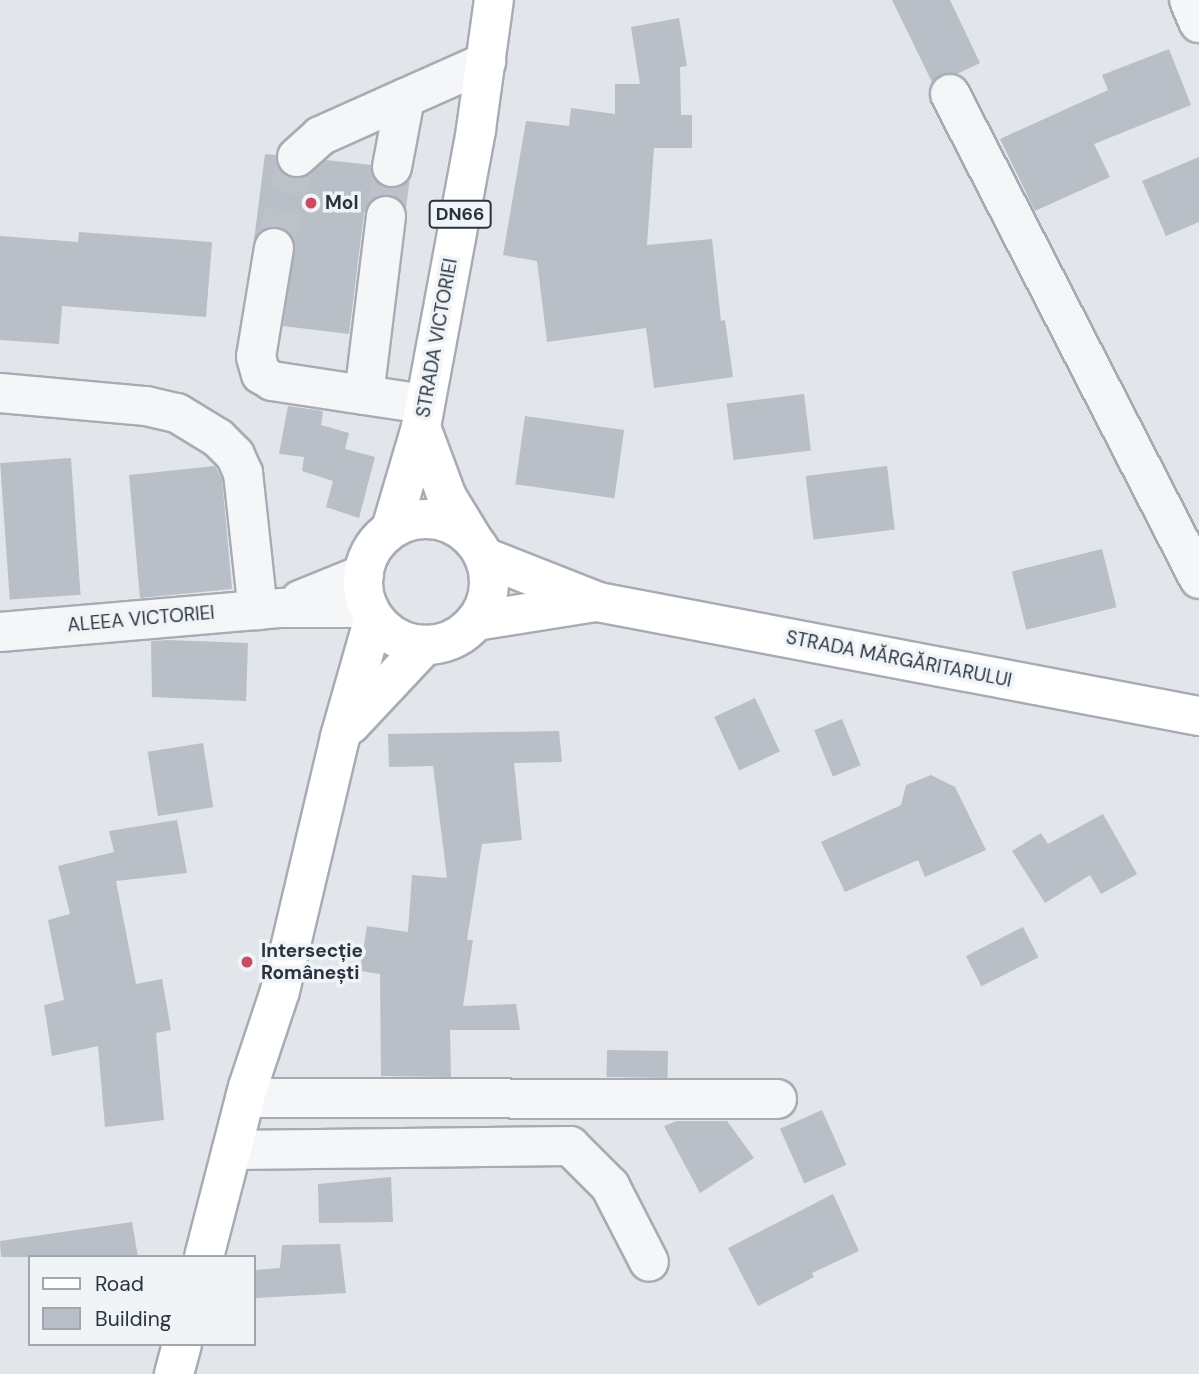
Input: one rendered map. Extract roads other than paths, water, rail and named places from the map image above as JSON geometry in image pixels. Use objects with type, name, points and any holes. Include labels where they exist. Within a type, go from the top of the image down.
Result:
[{"type":"main road","name":"STRADA VICTORIEI","points":[[391,529],[423,415],[486,62],[494,0]]},
{"type":"main road","name":"STRADA VICTORIEI","points":[[423,415],[447,497],[478,547]]},
{"type":"main road","points":[[391,529],[411,521],[433,519],[454,525],[478,547],[489,579],[486,601],[476,621]]},
{"type":"main road","name":"DN66","points":[[205,1255],[246,1098],[280,991],[340,737],[369,600],[369,556],[391,529]]},
{"type":"main road","name":"STRADA MĂRGĂRITARULUI","points":[[478,547],[598,602],[1199,716]]},
{"type":"main road","points":[[369,600],[405,641],[425,645]]},
{"type":"main road","name":"STRADA MĂRGĂRITARULUI","points":[[476,621],[598,602]]},
{"type":"main road","name":"DN66","points":[[340,737],[425,645],[444,642],[476,621]]},
{"type":"main road","points":[[174,1374],[181,1346]]},
{"type":"street","points":[[1189,0],[1199,23]]},
{"type":"street","points":[[298,158],[320,136],[486,62]]},
{"type":"street","points":[[950,94],[1199,579]]},
{"type":"street","points":[[392,167],[405,98]]},
{"type":"street","points":[[364,395],[386,216]]},
{"type":"street","points":[[274,247],[257,357],[261,374],[272,381],[364,395],[423,415]]},
{"type":"street","points":[[0,393],[146,406],[177,413],[218,438],[236,455],[243,473],[270,609]]},
{"type":"street","name":"ALEEA VICTORIEI","points":[[0,632],[369,600]]},
{"type":"street","points":[[246,1098],[777,1099]]},
{"type":"street","points":[[232,1150],[569,1146],[610,1186],[649,1262]]},
{"type":"tunnel","points":[[274,248],[297,157]]},
{"type":"tunnel","points":[[386,216],[392,167]]},
{"type":"place","name":"Mol","points":[[311,203]]},
{"type":"place","name":"Intersecție Românești","points":[[247,962]]}]
